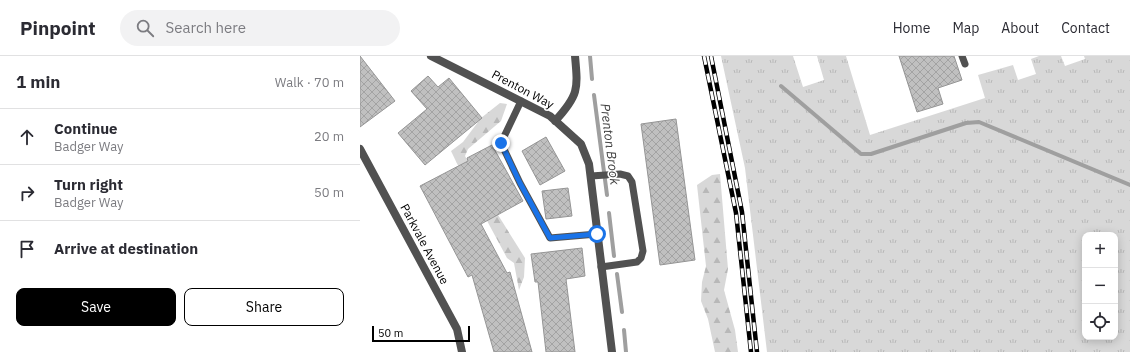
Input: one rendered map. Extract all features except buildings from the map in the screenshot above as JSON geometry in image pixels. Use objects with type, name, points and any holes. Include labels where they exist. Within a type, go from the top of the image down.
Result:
[{"type":"street","name":"Prenton Way","points":[[431,56],[550,116],[581,144],[589,164],[591,176],[612,352]]},
{"type":"street","points":[[556,121],[571,104],[578,85],[575,56]]},
{"type":"street","name":"Parkvale Avenue","points":[[360,149],[457,329],[462,352]]},
{"type":"lane","points":[[962,56],[965,64]]},
{"type":"lane","points":[[521,101],[501,143],[520,183],[550,238],[597,234]]},
{"type":"lane","points":[[591,176],[620,174],[628,176],[632,182],[642,251],[641,258],[637,262],[601,267]]},
{"type":"green space","points":[[721,56],[793,56],[803,87],[824,80],[817,56],[846,56],[870,135],[985,98],[978,75],[1013,65],[1018,80],[1036,74],[1031,59],[1039,56],[1061,56],[1065,66],[1085,59],[1084,56],[1130,56],[1130,352],[767,352],[745,168]]},
{"type":"green space","points":[[500,103],[507,104],[501,121],[468,149],[465,156],[493,207],[525,258],[524,277],[519,290],[514,263],[507,258],[451,151],[463,142],[481,118]]},
{"type":"green space","points":[[720,174],[728,269],[724,290],[735,330],[738,352],[715,352],[708,319],[701,301],[702,282],[706,266],[697,185],[712,175]]},
{"type":"waterway","name":"Prenton Brook","points":[[590,56],[592,79]]},
{"type":"waterway","points":[[781,86],[861,154],[871,154],[966,123],[979,122],[1130,185]]},
{"type":"waterway","name":"Prenton Brook","points":[[594,95],[607,195]]},
{"type":"waterway","name":"Prenton Brook","points":[[609,213],[614,256]]},
{"type":"waterway","name":"Prenton Brook","points":[[617,274],[622,312]]},
{"type":"waterway","name":"Prenton Brook","points":[[624,330],[626,352]]},
{"type":"railway","points":[[704,56],[736,213],[751,352]]},
{"type":"railway","points":[[711,56],[742,212],[757,352]]},
{"type":"route","points":[[501,143],[520,183],[550,238],[597,234]]}]
